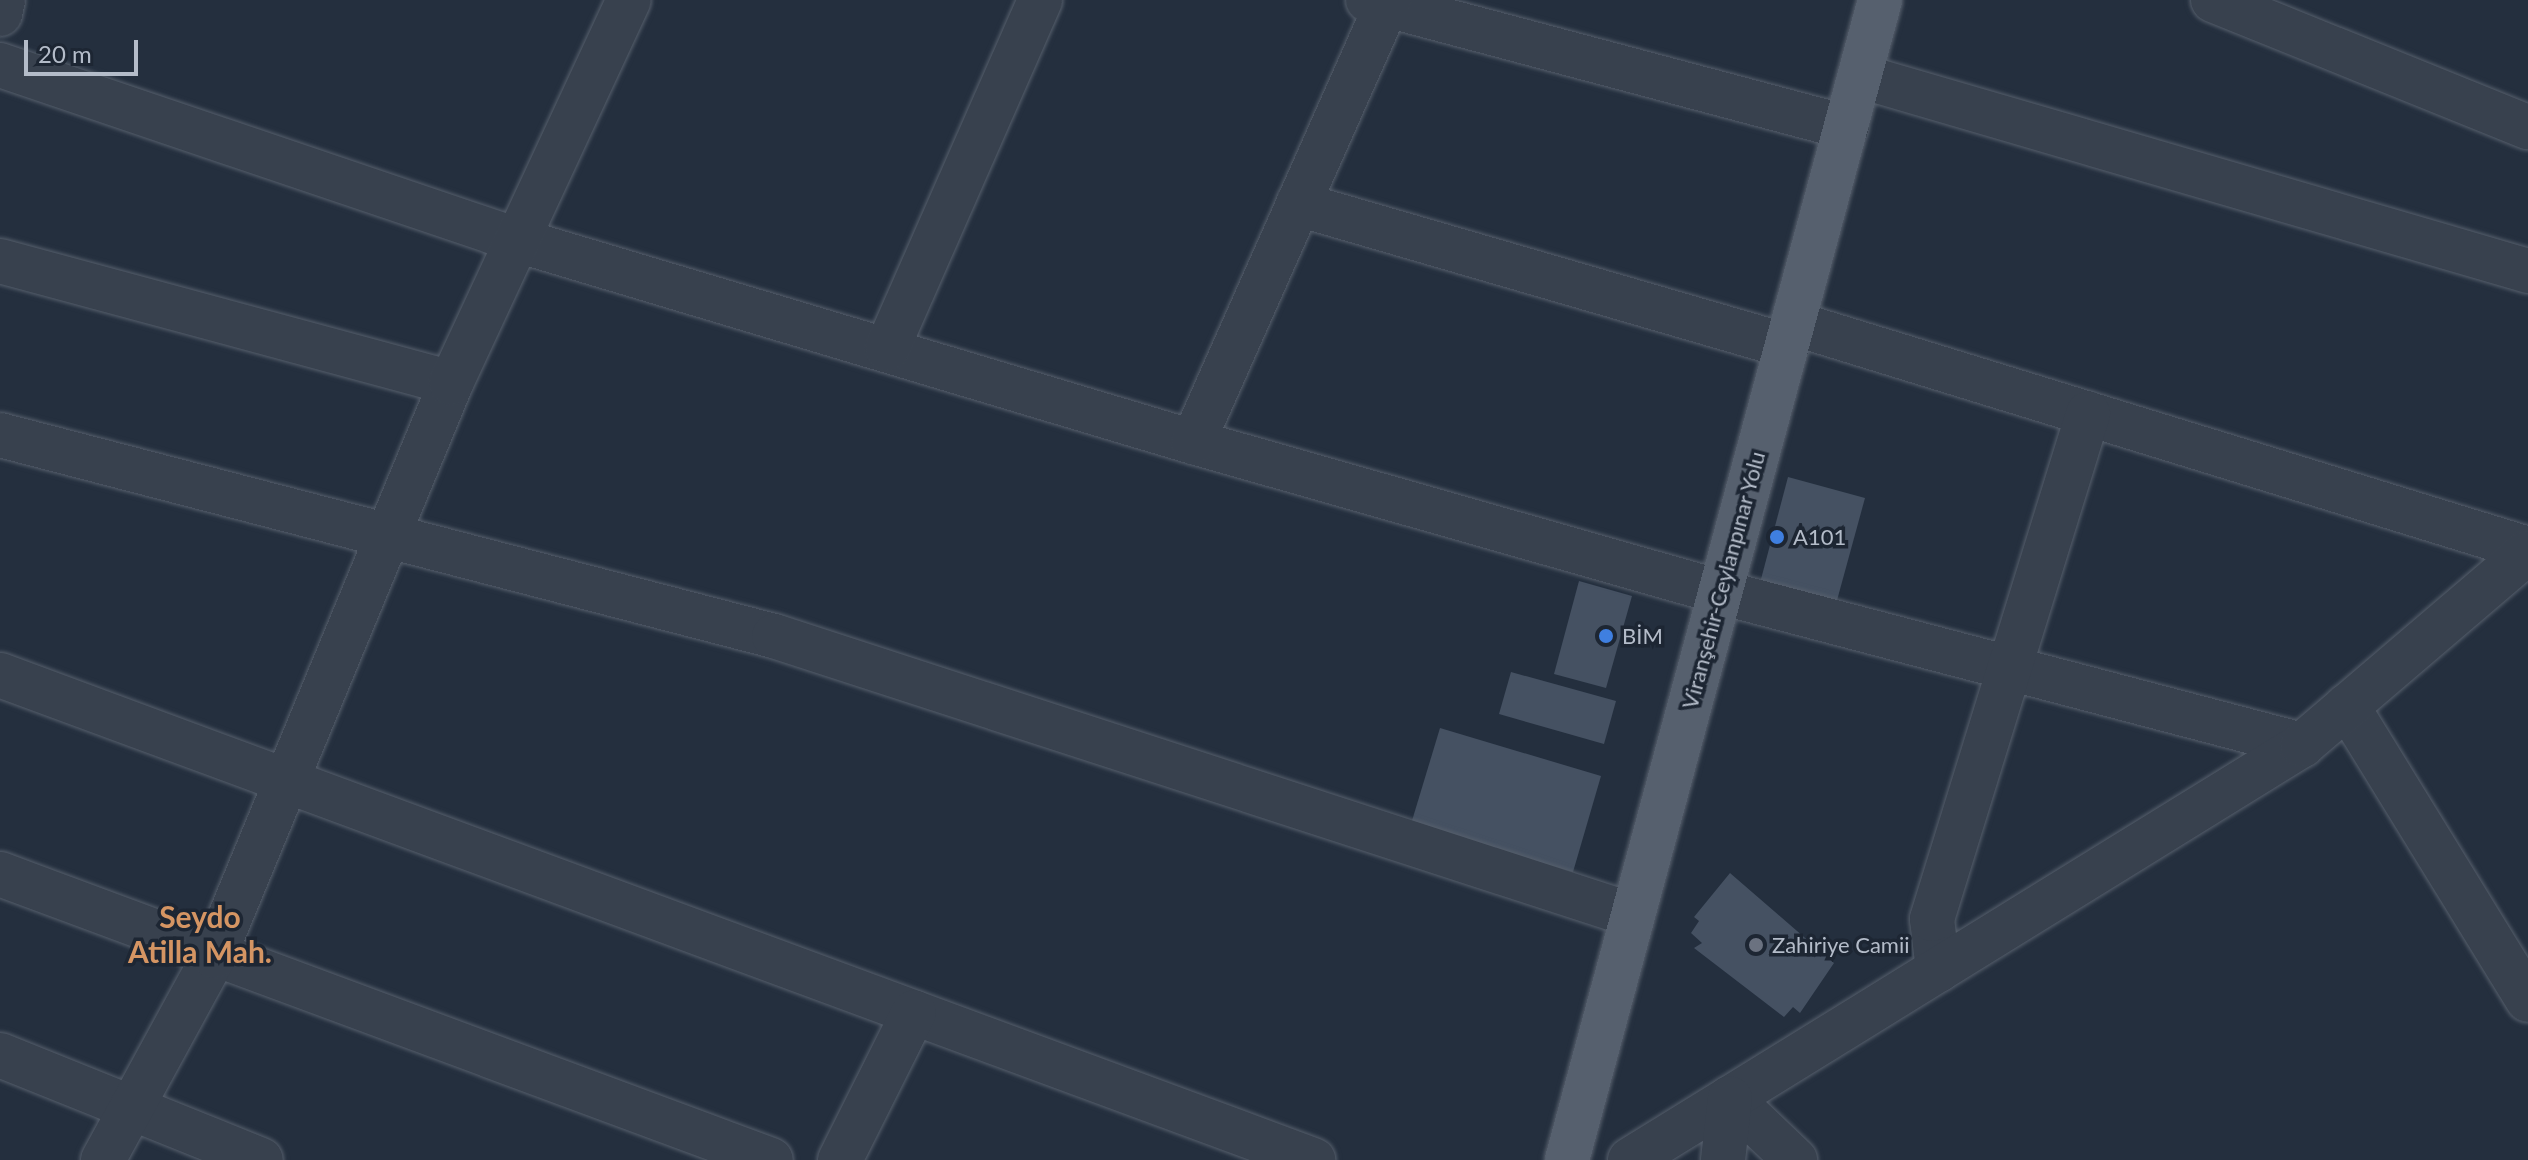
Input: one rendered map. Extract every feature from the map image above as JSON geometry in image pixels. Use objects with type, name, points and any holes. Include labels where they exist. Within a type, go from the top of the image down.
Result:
[{"type":"main road","name":"Viranşehir-Ceylanpınar Yolu","points":[[1567,1160],[1880,0]]},
{"type":"street","points":[[0,14],[3,0]]},
{"type":"street","points":[[103,1160],[214,956],[451,383],[629,0]]},
{"type":"street","points":[[887,349],[1040,0]]},
{"type":"street","points":[[2213,0],[2528,127]]},
{"type":"street","points":[[1193,442],[1298,204],[1381,2],[1846,127]]},
{"type":"street","points":[[0,65],[517,240],[1193,442],[1720,592],[2302,745]]},
{"type":"street","points":[[1860,76],[2528,271]]},
{"type":"street","points":[[1298,204],[2088,414],[2528,550]]},
{"type":"street","points":[[0,261],[451,383]]},
{"type":"street","points":[[1938,970],[1932,919],[2005,667],[2088,414]]},
{"type":"street","points":[[0,435],[386,540],[774,636],[1632,915]]},
{"type":"street","points":[[1630,1160],[2302,745],[2528,550]]},
{"type":"street","points":[[0,675],[1313,1160]]},
{"type":"street","points":[[2347,706],[2528,1000]]},
{"type":"street","points":[[0,874],[214,956],[771,1160]]},
{"type":"street","points":[[840,1160],[914,1012]]},
{"type":"street","points":[[0,1055],[261,1160]]},
{"type":"street","points":[[1723,1160],[1730,1098]]},
{"type":"street","points":[[1730,1098],[1795,1160]]},
{"type":"building","points":[[1788,477],[1865,498],[1836,604],[1760,583]]},
{"type":"building","points":[[1579,581],[1632,596],[1606,688],[1554,674]]},
{"type":"building","points":[[1511,672],[1616,701],[1604,744],[1499,714]]},
{"type":"building","points":[[1440,728],[1601,776],[1573,872],[1411,824]]},
{"type":"building","name":"Zahiriye Camii","points":[[1730,873],[1834,963],[1800,1013],[1793,1007],[1784,1017],[1694,948],[1702,943],[1691,933],[1699,921],[1694,917]]},
{"type":"place","name":"A101","points":[[1777,537]]},
{"type":"place","name":"BİM","points":[[1606,636]]},
{"type":"place","name":"Zahiriye Camii","points":[[1756,945]]},
{"type":"district","name":"Seydo Atilla Mah.","points":[[200,933]]}]
